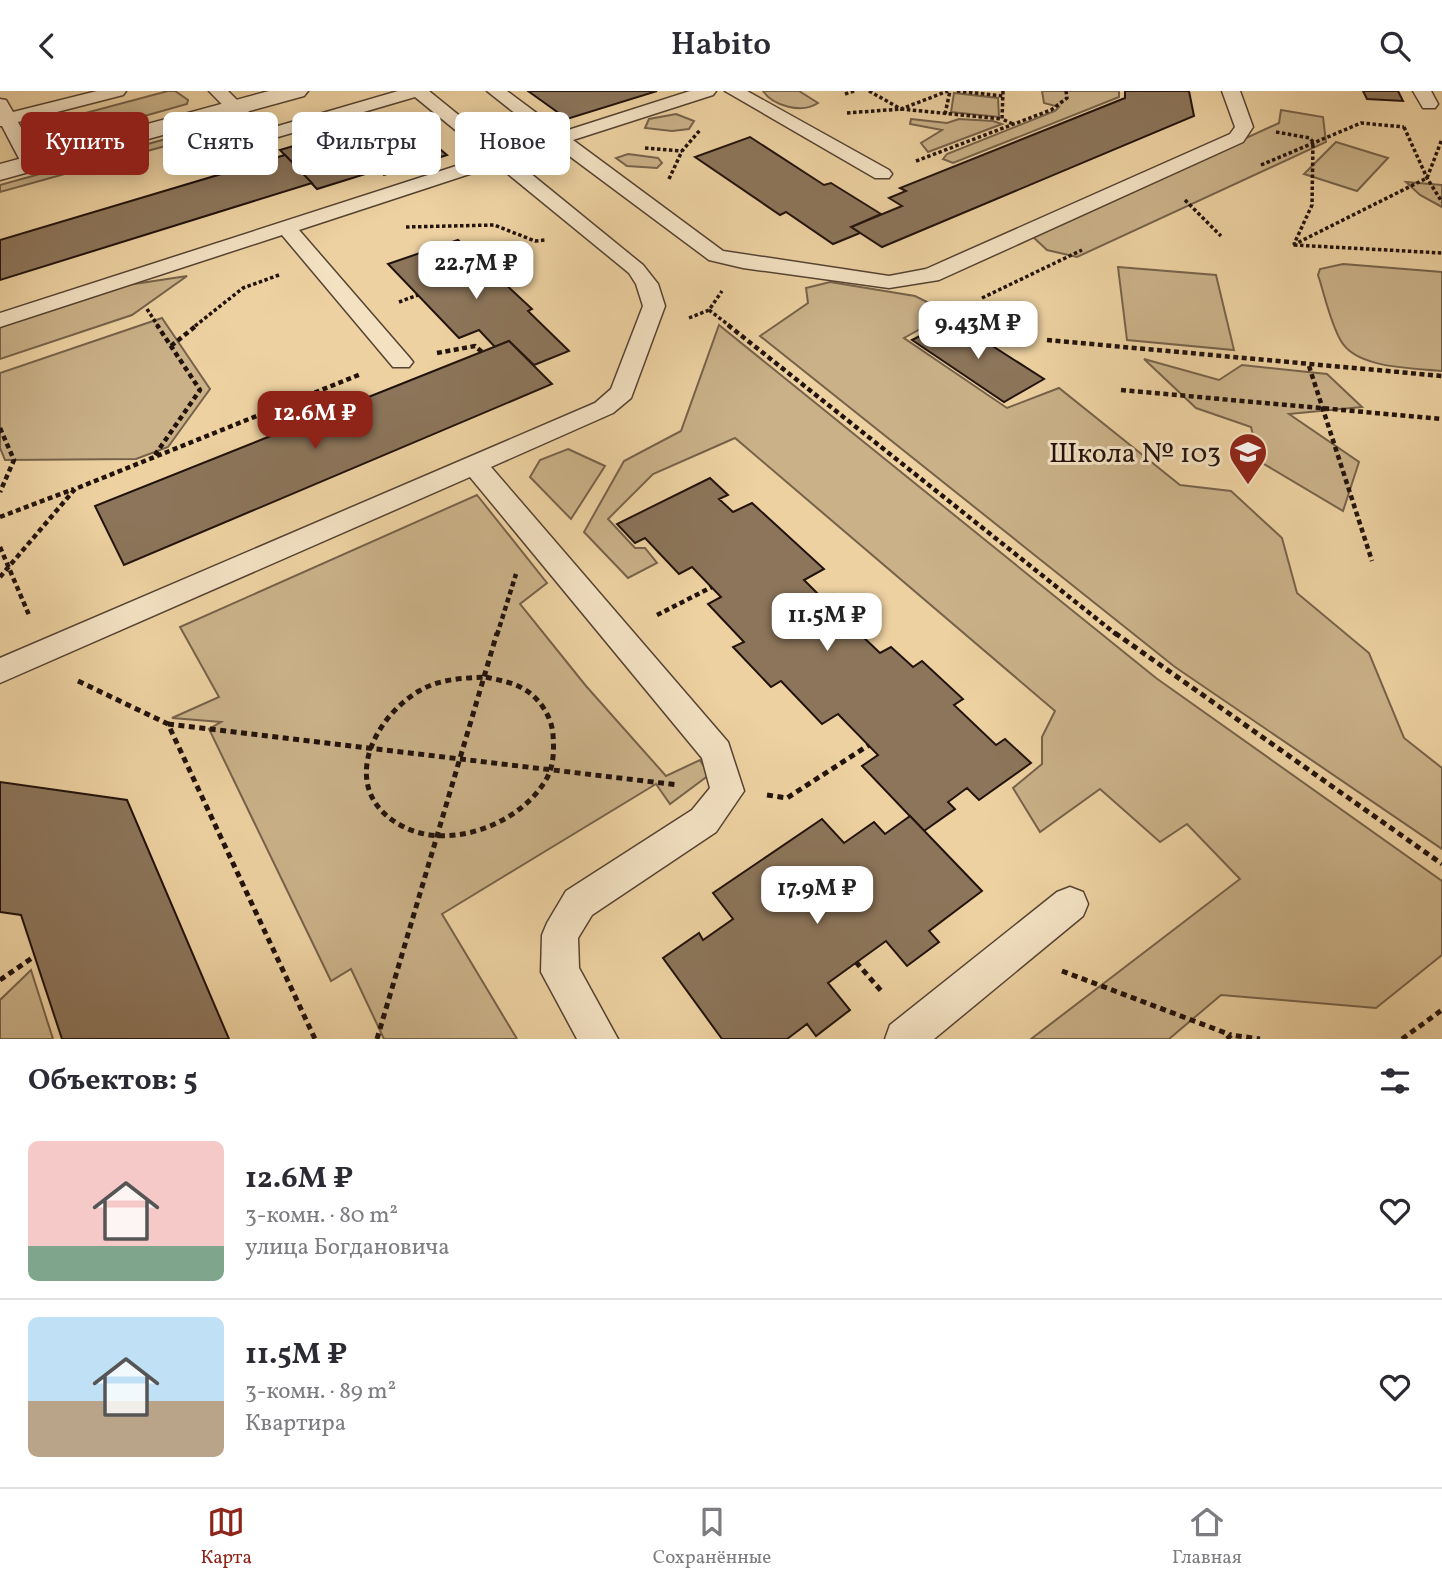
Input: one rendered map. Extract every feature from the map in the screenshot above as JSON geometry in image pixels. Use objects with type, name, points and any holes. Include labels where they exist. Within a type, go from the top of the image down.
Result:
[{"type":"street","points":[[149,125],[226,99],[296,91]]},
{"type":"street","points":[[0,172],[21,167]]},
{"type":"lane","points":[[21,146],[3,114],[117,91]]},
{"type":"lane","points":[[226,99],[252,125],[278,132],[417,91],[455,122]]},
{"type":"lane","points":[[496,91],[524,112]]},
{"type":"lane","points":[[570,135],[707,91]]},
{"type":"lane","points":[[734,91],[883,174]]},
{"type":"lane","points":[[570,147],[716,255],[743,262],[889,282],[931,275],[1237,138],[1244,127],[1231,91]]},
{"type":"lane","points":[[0,320],[455,172]]},
{"type":"lane","points":[[0,671],[475,466],[604,408],[622,393],[645,337],[654,306],[647,284],[636,269],[520,175]]},
{"type":"lane","points":[[286,227],[401,362]]},
{"type":"lane","points":[[475,466],[717,752],[727,791],[704,821],[579,903],[560,935],[560,972],[599,1039]]},
{"type":"lane","points":[[904,1039],[1070,904]]},
{"type":"path","points":[[845,94],[854,91]]},
{"type":"path","points":[[869,91],[901,109],[1002,119],[1013,124]]},
{"type":"path","points":[[901,109],[949,91]]},
{"type":"path","points":[[945,114],[949,91]]},
{"type":"path","points":[[957,91],[1003,93],[1002,119]]},
{"type":"path","points":[[923,158],[1051,110],[1067,98],[1066,91]]},
{"type":"path","points":[[1255,168],[1361,123],[1417,128]]},
{"type":"path","points":[[653,211],[682,151],[704,125]]},
{"type":"path","points":[[1404,127],[1427,178],[1442,202]]},
{"type":"path","points":[[1293,245],[1427,178],[1442,139]]},
{"type":"path","points":[[1293,245],[1312,205],[1313,142]]},
{"type":"path","points":[[1196,195],[1185,200],[1221,236]]},
{"type":"path","points":[[400,227],[494,225],[535,241],[561,240],[591,232]]},
{"type":"path","points":[[1293,245],[1442,253]]},
{"type":"path","points":[[982,298],[1089,246]]},
{"type":"path","points":[[645,337],[709,310],[743,262]]},
{"type":"path","points":[[171,346],[243,288],[316,263]]},
{"type":"path","points":[[128,279],[200,390],[154,456]]},
{"type":"path","points":[[709,310],[1140,653],[1442,863]]},
{"type":"path","points":[[1046,340],[1442,376]]},
{"type":"path","points":[[401,362],[475,346],[482,352]]},
{"type":"path","points":[[1309,366],[1372,561]]},
{"type":"path","points":[[0,517],[353,376]]},
{"type":"path","points":[[1121,390],[1442,419]]},
{"type":"path","points":[[0,428],[14,460],[0,492]]},
{"type":"path","points":[[0,577],[75,489]]},
{"type":"path","points":[[0,547],[30,616],[22,625]]},
{"type":"path","points":[[377,1039],[514,576],[552,557]]},
{"type":"path","points":[[618,635],[712,587]]},
{"type":"path","points":[[31,658],[168,724],[787,798],[869,745]]},
{"type":"path","points":[[486,677],[523,688],[549,714],[557,744],[552,770],[524,808],[480,831],[438,836],[404,827],[375,804],[365,765],[368,748],[386,717],[419,690],[454,678],[486,677]]},
{"type":"path","points":[[168,724],[315,1039]]},
{"type":"path","points":[[1011,953],[1229,1037],[1260,1039]]},
{"type":"path","points":[[0,980],[35,956]]},
{"type":"path","points":[[1402,1039],[1442,1010]]},
{"type":"shaded area","points":[[168,91],[175,91],[188,100],[187,104],[149,115],[149,112],[89,112]]},
{"type":"shaded area","points":[[763,91],[799,91],[818,103],[804,108],[788,107],[774,101]]},
{"type":"shaded area","points":[[1042,91],[1119,91],[1119,97],[953,163],[943,159],[947,154],[1055,111],[1059,107],[1044,103]]},
{"type":"shaded area","points":[[954,93],[998,98],[999,117],[951,112]]},
{"type":"shaded area","points":[[1281,110],[1323,117],[1326,142],[1077,257],[1047,250],[1032,236],[1279,123]]},
{"type":"shaded area","points":[[676,114],[694,121],[689,129],[672,131],[645,128],[649,119]]},
{"type":"shaded area","points":[[911,119],[947,123],[959,119],[1002,124],[928,152],[921,143],[942,130],[910,124]]},
{"type":"shaded area","points":[[163,140],[163,147],[149,151],[149,144]]},
{"type":"shaded area","points":[[1336,142],[1388,158],[1357,191],[1304,174]]},
{"type":"shaded area","points":[[628,154],[658,158],[662,163],[657,168],[627,166],[616,158]]},
{"type":"shaded area","points":[[36,175],[61,175],[0,192],[0,185]]},
{"type":"shaded area","points":[[1406,182],[1442,185],[1442,207],[1420,195]]},
{"type":"shaded area","points":[[1343,264],[1442,272],[1442,371],[1402,368],[1373,362],[1349,350],[1334,326],[1318,275],[1320,269]]},
{"type":"shaded area","points":[[1118,267],[1216,275],[1234,350],[1127,340]]},
{"type":"shaded area","points":[[187,276],[132,315],[0,359],[0,326],[121,286]]},
{"type":"shaded area","points":[[830,282],[915,296],[949,313],[904,338],[1007,408],[1059,388],[1180,485],[1231,491],[1282,538],[1297,593],[1369,653],[1404,738],[1442,768],[1442,849],[1175,667],[760,336],[808,303],[806,288]]},
{"type":"shaded area","points":[[162,318],[210,389],[168,447],[136,459],[5,460],[0,448],[0,373]]},
{"type":"shaded area","points":[[719,325],[1156,678],[1442,881],[1442,955],[1376,1008],[1221,995],[1169,1039],[1031,1039],[1240,879],[1187,824],[1160,842],[1100,789],[1040,832],[1013,788],[1042,764],[1042,737],[1055,711],[735,438],[653,474],[608,519],[635,548],[645,548],[657,563],[628,578],[584,532],[624,461],[681,431]]},
{"type":"shaded area","points":[[1144,359],[1219,380],[1242,365],[1327,374],[1362,407],[1289,414],[1359,462],[1343,511],[1259,461],[1251,427],[1196,408]]},
{"type":"shaded area","points":[[568,449],[605,466],[571,519],[530,477],[540,460]]},
{"type":"shaded area","points":[[477,495],[547,583],[520,604],[586,686],[666,776],[700,760],[709,775],[670,804],[656,784],[442,914],[517,1039],[384,1039],[351,969],[331,981],[209,729],[221,722],[172,718],[219,697],[180,627]]},
{"type":"shaded area","points":[[31,970],[53,1039],[0,1039],[0,1000]]},
{"type":"building","points":[[528,91],[657,91],[570,118],[570,112],[557,112]]},
{"type":"building","points":[[1125,91],[1189,91],[1194,116],[882,247],[851,227],[902,206],[889,198],[906,191],[900,188],[1125,98]]},
{"type":"building","points":[[1363,91],[1398,91],[1403,101],[1367,99]]},
{"type":"building","points":[[750,137],[824,185],[831,183],[881,214],[851,227],[860,233],[833,244],[786,212],[780,215],[695,157]]},
{"type":"building","points":[[292,146],[292,163],[280,150]]},
{"type":"building","points":[[285,155],[292,162],[292,175],[304,175],[312,183],[0,280],[0,240],[218,175],[278,175],[278,157]]},
{"type":"building","points":[[304,175],[362,175],[317,189]]},
{"type":"building","points":[[458,240],[532,309],[528,311],[569,351],[534,365],[509,341],[495,347],[479,330],[459,338],[388,264]]},
{"type":"building","points":[[952,320],[1044,379],[1004,402],[912,340]]},
{"type":"building","points":[[509,341],[552,384],[124,565],[95,506]]},
{"type":"building","points":[[710,478],[728,495],[719,499],[733,512],[752,503],[824,569],[804,580],[823,599],[832,594],[869,629],[860,634],[880,653],[891,647],[913,667],[922,661],[963,699],[954,705],[996,745],[1005,739],[1031,763],[979,800],[967,788],[948,802],[955,809],[924,831],[862,766],[878,755],[838,714],[822,724],[781,681],[771,687],[733,647],[744,642],[708,604],[721,597],[692,567],[679,574],[645,538],[635,543],[617,524]]},
{"type":"building","points":[[0,782],[127,800],[229,1039],[62,1039],[21,915],[0,912]]},
{"type":"building","points":[[910,816],[982,891],[929,931],[939,942],[907,966],[886,941],[828,983],[850,1010],[816,1036],[807,1024],[787,1039],[722,1039],[663,958],[699,933],[703,940],[733,919],[713,893],[822,819],[844,843],[874,822],[885,834]]},
{"type":"place","name":"Школа № 103","points":[[1248,486]]}]
